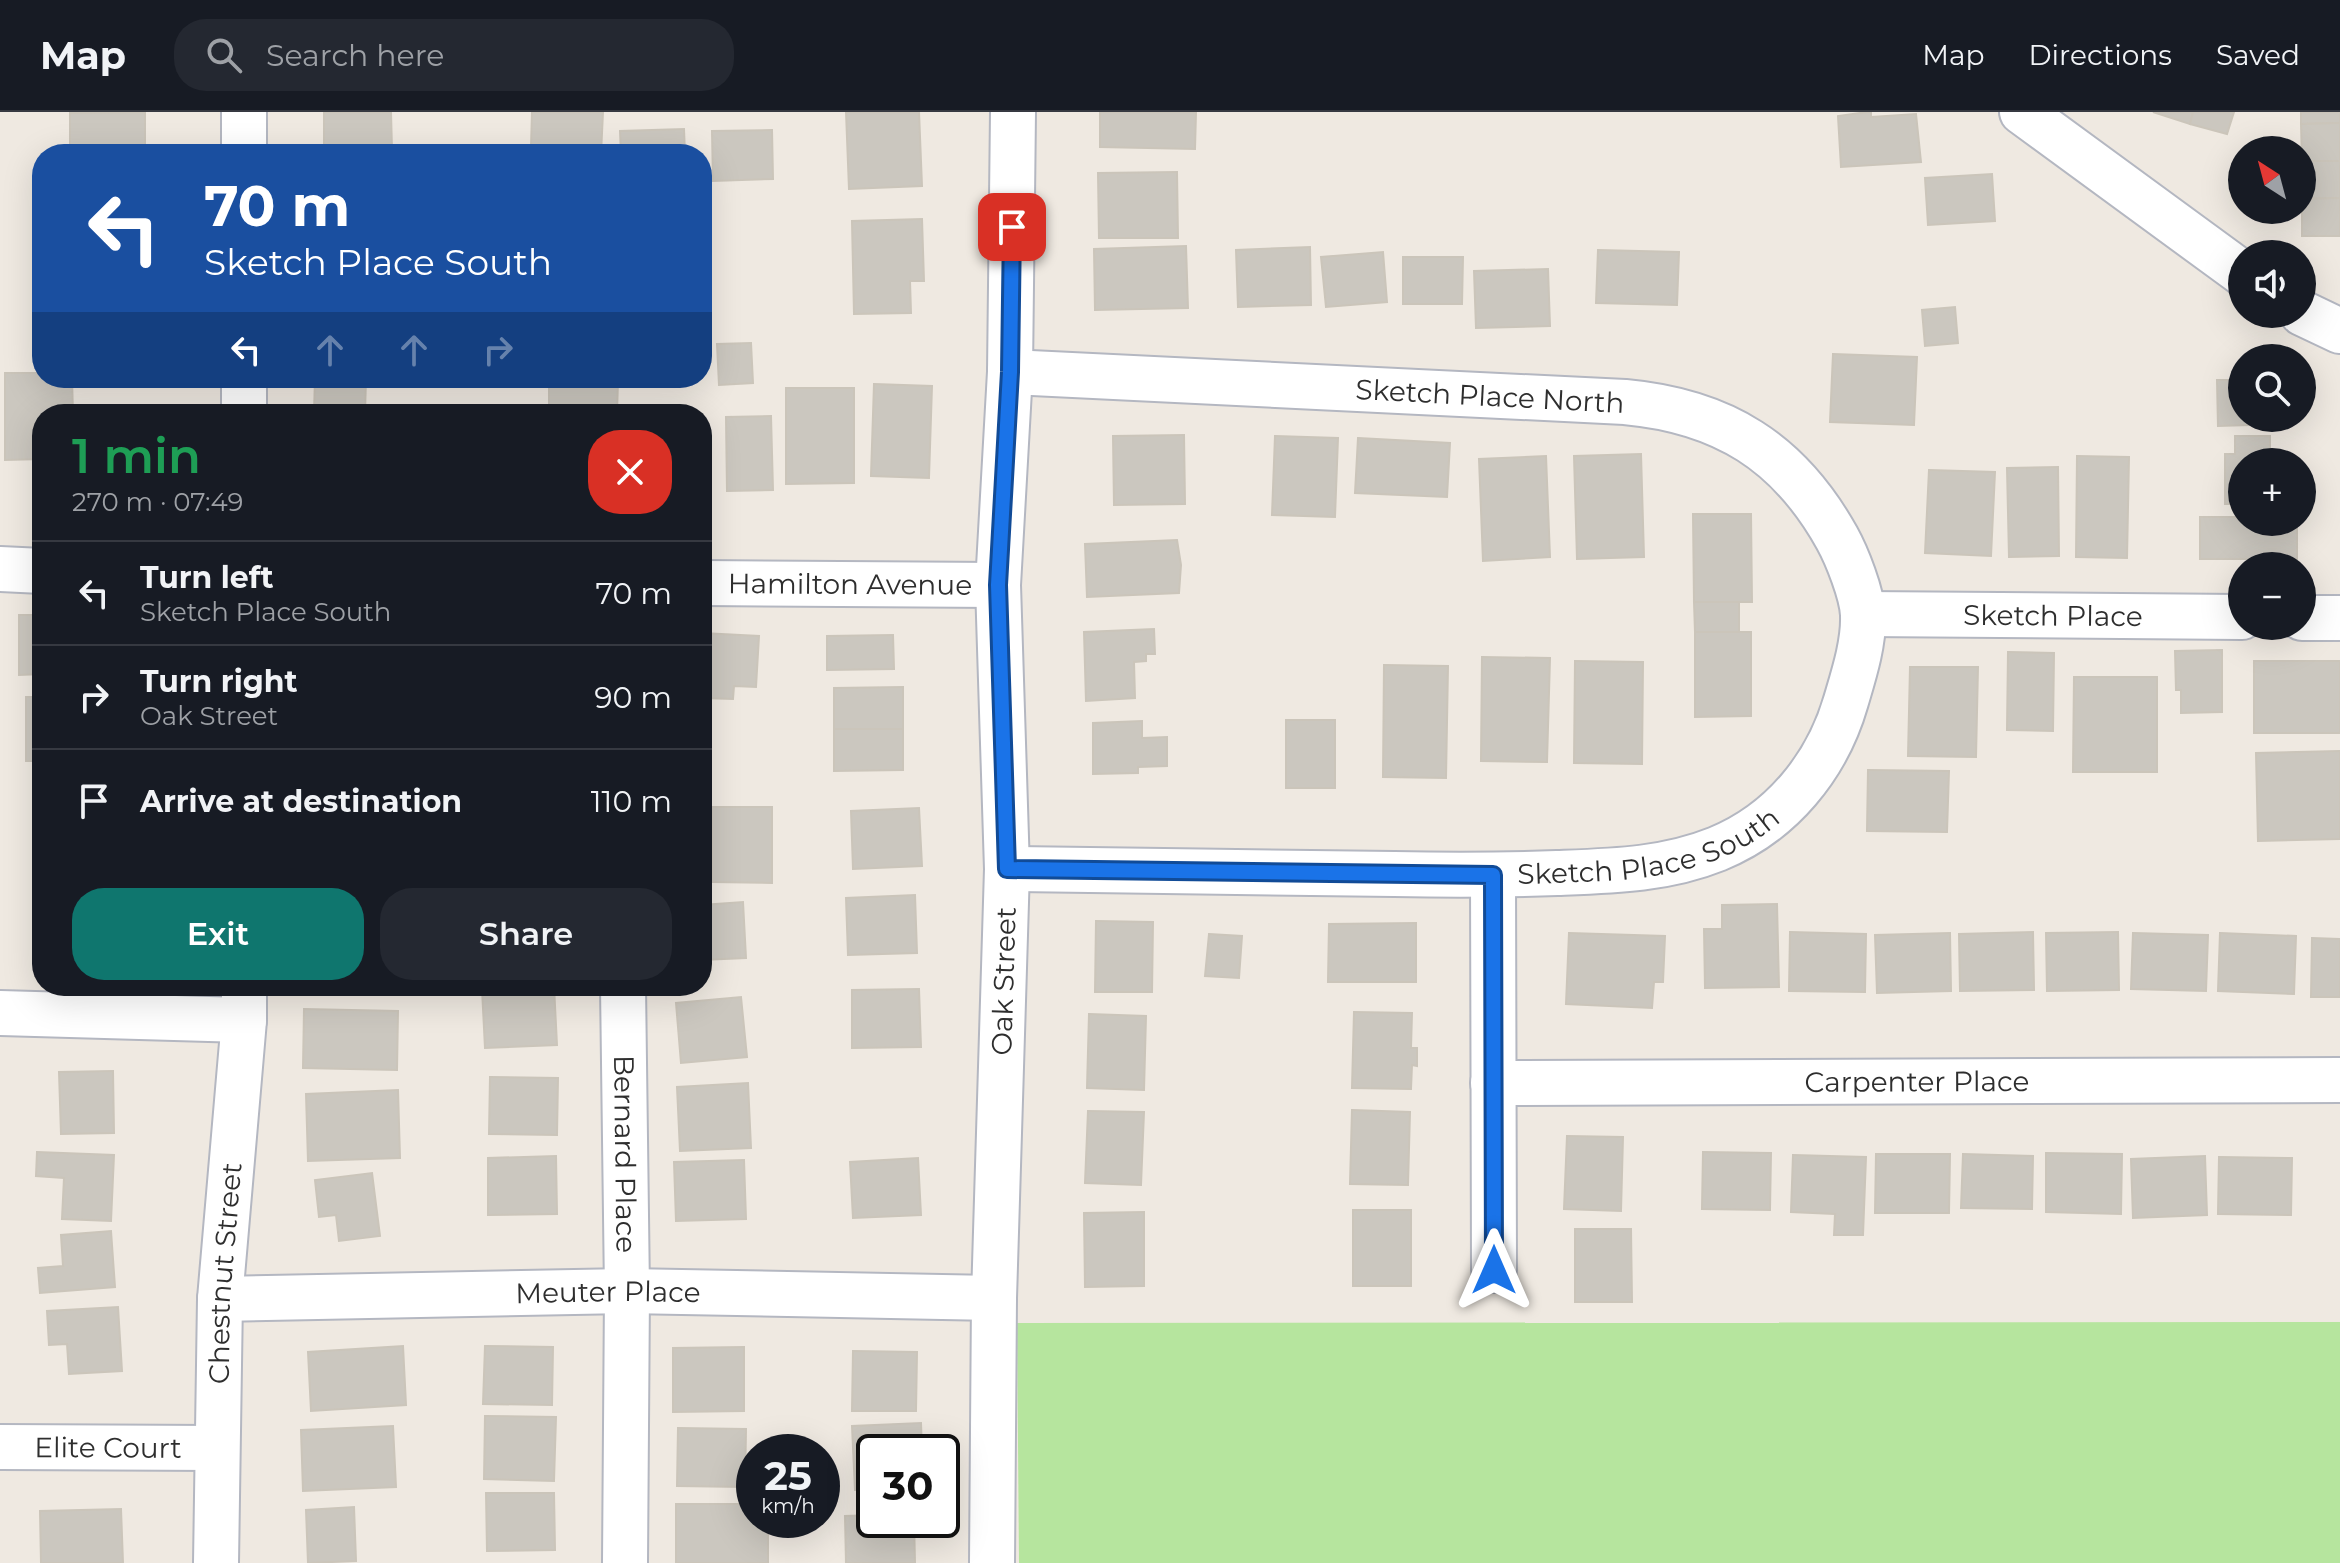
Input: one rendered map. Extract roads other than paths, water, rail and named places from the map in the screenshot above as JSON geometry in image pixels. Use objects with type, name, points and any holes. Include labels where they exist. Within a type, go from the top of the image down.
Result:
[{"type":"street","points":[[244,112],[244,144]]},
{"type":"street","name":"Oak Street","points":[[992,1563],[994,1298],[1007,869],[998,585],[1010,372],[1013,112]]},
{"type":"street","points":[[2022,112],[2228,263]]},
{"type":"street","points":[[2316,320],[2340,331]]},
{"type":"street","name":"Sketch Place North","points":[[1010,372],[1625,402],[1654,405],[1703,417],[1745,437],[1783,465],[1817,503],[1840,543],[1863,614]]},
{"type":"street","points":[[0,569],[32,571]]},
{"type":"street","name":"Hamilton Avenue","points":[[712,583],[998,585]]},
{"type":"street","name":"Sketch Place","points":[[1863,614],[2228,617]]},
{"type":"street","name":"Sketch Place South","points":[[1007,869],[1493,875],[1632,871],[1680,861],[1718,848],[1752,831],[1790,799],[1819,766],[1841,718],[1856,668],[1863,614]]},
{"type":"street","points":[[2316,618],[2340,618]]},
{"type":"street","points":[[1493,875],[1494,1270]]},
{"type":"street","name":"Bernard Place","points":[[623,996],[627,1291],[625,1563]]},
{"type":"street","points":[[0,1013],[244,1003]]},
{"type":"street","name":"Chestnut Street","points":[[216,1563],[220,1299],[244,1003]]},
{"type":"street","name":"Carpenter Place","points":[[1493,1083],[2340,1080]]},
{"type":"street","name":"Meuter Place","points":[[220,1299],[627,1291],[994,1298]]},
{"type":"street","name":"Elite Court","points":[[0,1447],[217,1448]]}]
